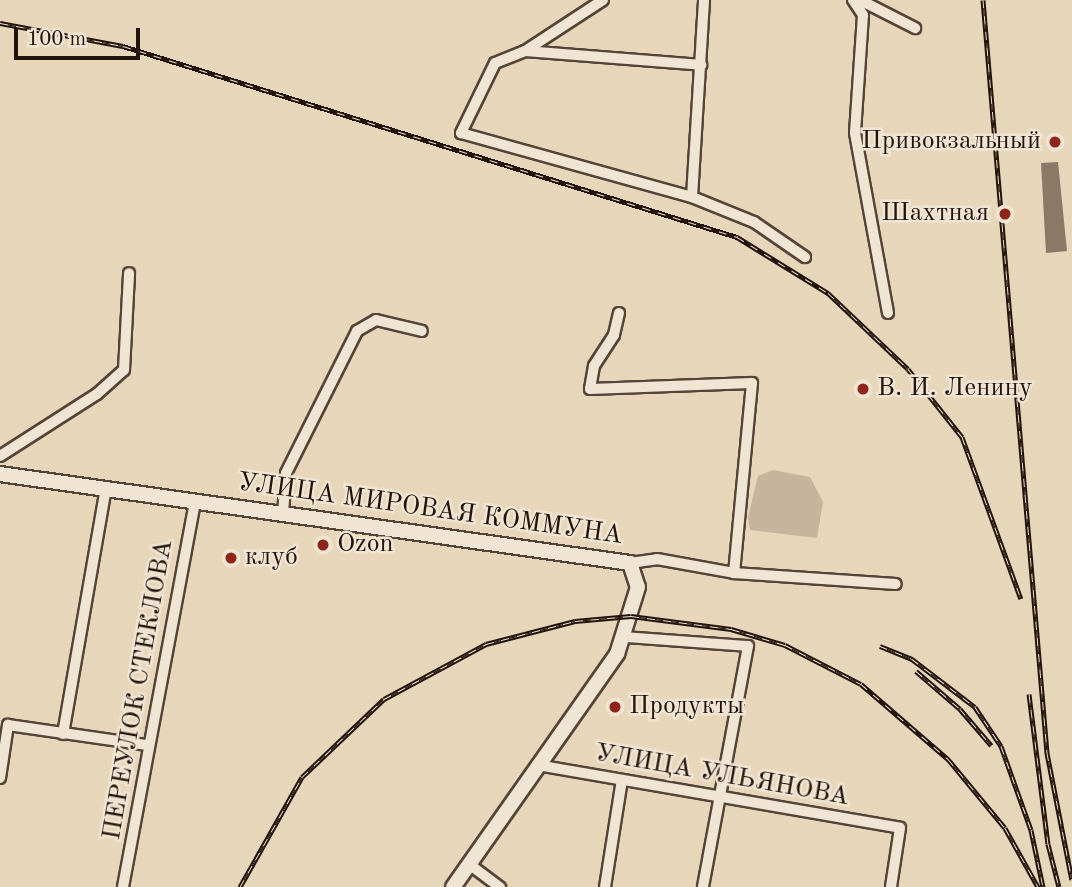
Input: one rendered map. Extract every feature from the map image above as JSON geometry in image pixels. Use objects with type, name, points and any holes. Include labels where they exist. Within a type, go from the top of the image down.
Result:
[{"type":"main road","name":"УЛИЦА МИРОВАЯ КОММУНА","points":[[0,474],[629,563]]},
{"type":"main road","points":[[453,887],[625,637],[638,587],[629,563]]},
{"type":"street","points":[[603,0],[525,51],[495,63],[461,133],[692,197],[754,222],[805,257]]},
{"type":"street","points":[[692,197],[705,0]]},
{"type":"street","points":[[853,0],[863,15],[855,133],[888,313]]},
{"type":"street","points":[[860,0],[915,28]]},
{"type":"street","points":[[525,51],[701,65]]},
{"type":"street","points":[[0,456],[97,394],[124,370],[129,273]]},
{"type":"street","points":[[619,313],[614,335],[594,366],[590,389],[752,383],[734,573]]},
{"type":"street","points":[[283,514],[286,473],[357,331],[376,320],[422,331]]},
{"type":"street","points":[[63,734],[106,488]]},
{"type":"street","name":"ПЕРЕУЛОК СТЕКЛОВА","points":[[123,887],[146,746],[168,658],[195,501]]},
{"type":"street","name":"УЛИЦА МИРОВАЯ КОММУНА","points":[[629,563],[657,559],[734,573],[896,584]]},
{"type":"street","points":[[625,637],[748,646],[703,887]]},
{"type":"street","points":[[0,778],[8,725],[146,746]]},
{"type":"street","name":"УЛИЦА УЛЬЯНОВА","points":[[537,765],[900,828],[891,887]]},
{"type":"street","points":[[605,887],[622,780]]},
{"type":"street","points":[[469,864],[500,887]]},
{"type":"shaded area","points":[[773,470],[810,477],[823,502],[817,538],[750,530],[748,517],[758,476]]},
{"type":"building","name":"Шахтная","points":[[1058,162],[1067,251],[1046,253],[1041,163]]},
{"type":"railway","points":[[983,0],[1047,753],[1072,880]]},
{"type":"railway","points":[[0,23],[123,46],[737,237],[828,293],[908,369],[962,437],[1021,599]]},
{"type":"railway","points":[[240,887],[302,777],[384,699],[486,644],[575,621],[631,616],[731,629],[785,645],[861,684],[948,759],[1005,828],[1038,887]]},
{"type":"railway","points":[[880,646],[912,659],[975,707],[1001,746],[1031,830],[1043,887]]},
{"type":"railway","points":[[916,671],[960,709],[991,745]]},
{"type":"railway","points":[[1029,694],[1048,844],[1059,887]]},
{"type":"place","name":"Привокзальный","points":[[1055,142]]},
{"type":"place","name":"Шахтная","points":[[1005,214]]},
{"type":"place","name":"В. И. Ленину","points":[[863,389]]},
{"type":"place","name":"Ozon","points":[[323,545]]},
{"type":"place","name":"клуб","points":[[231,558]]},
{"type":"place","name":"Продукты","points":[[615,707]]}]
